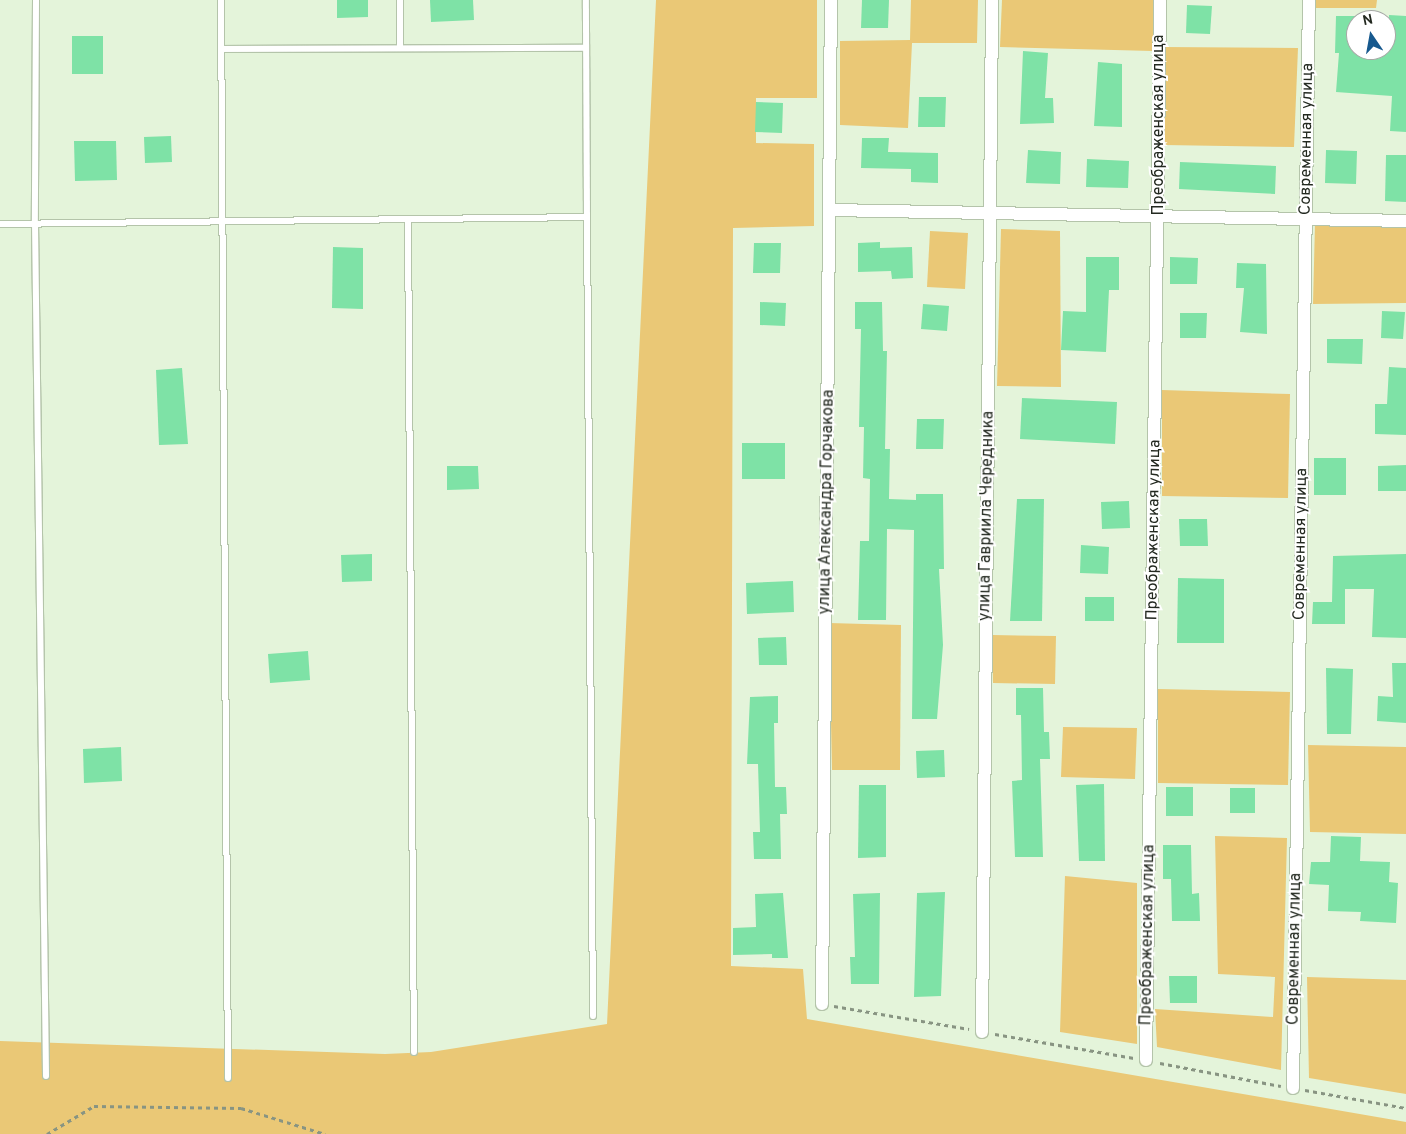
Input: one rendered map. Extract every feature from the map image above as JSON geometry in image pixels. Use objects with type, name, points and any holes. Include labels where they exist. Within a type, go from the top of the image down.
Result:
[{"type":"street","name":"улица Александра Горчакова","points":[[822,1004],[831,0]]},
{"type":"street","name":"улица Гавриила Чередника","points":[[982,1032],[992,0]]},
{"type":"street","name":"Преображенская улица","points":[[1146,1060],[1159,216],[1160,0]]},
{"type":"street","name":"Современная улица","points":[[1293,1088],[1309,0]]},
{"type":"street","points":[[830,210],[1406,221]]},
{"type":"lane","points":[[36,0],[35,223],[46,1076]]},
{"type":"lane","points":[[221,0],[224,221],[228,1078]]},
{"type":"lane","points":[[400,0],[400,48]]},
{"type":"lane","points":[[586,0],[593,1016]]},
{"type":"lane","points":[[221,49],[586,48]]},
{"type":"lane","points":[[0,224],[587,217]]},
{"type":"lane","points":[[408,219],[414,1052]]},
{"type":"path","points":[[822,1004],[1146,1060],[1406,1108]]},
{"type":"path","points":[[47,1134],[94,1106],[241,1108],[324,1134]]},
{"type":"shaded area","points":[[656,0],[817,0],[817,98],[756,98],[756,143],[814,144],[814,226],[733,228],[731,966],[803,969],[807,1019],[1406,1122],[1406,1134],[0,1134],[0,1041],[385,1054],[431,1052],[607,1024]]},
{"type":"shaded area","points":[[911,0],[978,0],[977,43],[912,43],[908,128],[840,125],[840,41],[910,40]]},
{"type":"shaded area","points":[[1002,0],[1153,0],[1153,51],[1000,47]]},
{"type":"shaded area","points":[[1314,0],[1377,0],[1376,8],[1314,8]]},
{"type":"shaded area","points":[[1163,47],[1298,48],[1294,147],[1164,145]]},
{"type":"shaded area","points":[[1315,224],[1406,226],[1406,303],[1313,304]]},
{"type":"shaded area","points":[[1001,229],[1060,231],[1061,387],[997,386]]},
{"type":"shaded area","points":[[930,231],[968,233],[965,289],[927,287]]},
{"type":"shaded area","points":[[1162,390],[1290,394],[1288,498],[1162,496]]},
{"type":"shaded area","points":[[829,623],[901,625],[900,770],[832,770]]},
{"type":"shaded area","points":[[992,635],[1056,636],[1055,684],[993,683]]},
{"type":"shaded area","points":[[1158,689],[1290,692],[1288,785],[1158,783]]},
{"type":"shaded area","points":[[1063,727],[1137,728],[1135,779],[1061,777]]},
{"type":"shaded area","points":[[1308,745],[1406,747],[1406,834],[1310,832]]},
{"type":"shaded area","points":[[1215,836],[1287,838],[1281,1070],[1157,1047],[1155,1009],[1273,1017],[1275,977],[1218,974]]},
{"type":"shaded area","points":[[1065,876],[1137,883],[1137,1044],[1060,1032]]},
{"type":"shaded area","points":[[1307,977],[1406,980],[1406,1094],[1309,1078]]},
{"type":"building","points":[[337,0],[368,0],[368,17],[337,18]]},
{"type":"building","points":[[430,0],[473,0],[474,20],[431,22]]},
{"type":"building","points":[[862,0],[889,0],[888,28],[861,28]]},
{"type":"building","points":[[1187,5],[1212,6],[1210,34],[1186,33]]},
{"type":"building","points":[[1396,15],[1406,16],[1406,132],[1390,131],[1392,96],[1336,92],[1339,53],[1335,53],[1336,16],[1346,16],[1346,60],[1396,60]]},
{"type":"building","points":[[72,36],[103,36],[103,74],[72,74]]},
{"type":"building","points":[[1023,51],[1048,53],[1045,98],[1053,98],[1054,123],[1020,124]]},
{"type":"building","points":[[1098,62],[1122,64],[1122,127],[1094,126]]},
{"type":"building","points":[[919,97],[946,97],[945,127],[918,127]]},
{"type":"building","points":[[756,102],[783,103],[782,133],[755,132]]},
{"type":"building","points":[[171,136],[172,162],[145,163],[144,137]]},
{"type":"building","points":[[862,138],[889,138],[888,152],[938,153],[938,183],[911,182],[911,169],[861,168]]},
{"type":"building","points":[[74,141],[116,141],[117,180],[75,181]]},
{"type":"building","points":[[1028,150],[1061,152],[1060,184],[1026,183]]},
{"type":"building","points":[[1326,150],[1357,151],[1356,184],[1325,183]]},
{"type":"building","points":[[1386,155],[1406,155],[1406,202],[1385,201]]},
{"type":"building","points":[[1087,159],[1129,161],[1128,188],[1086,187]]},
{"type":"building","points":[[1180,162],[1276,166],[1275,194],[1179,189]]},
{"type":"building","points":[[880,242],[880,248],[912,247],[913,278],[892,279],[891,271],[858,272],[858,243]]},
{"type":"building","points":[[754,243],[781,243],[780,273],[753,273]]},
{"type":"building","points":[[333,247],[363,248],[363,309],[332,308]]},
{"type":"building","points":[[1086,257],[1119,257],[1119,290],[1109,290],[1106,352],[1061,350],[1063,311],[1086,312]]},
{"type":"building","points":[[1170,257],[1198,258],[1197,284],[1170,284]]},
{"type":"building","points":[[1237,263],[1266,264],[1267,334],[1240,332],[1244,288],[1236,288]]},
{"type":"building","points":[[760,302],[786,303],[785,326],[760,325]]},
{"type":"building","points":[[855,302],[882,302],[883,351],[887,351],[885,449],[890,449],[889,499],[916,500],[916,494],[943,494],[944,569],[939,569],[943,645],[937,719],[912,719],[914,530],[887,529],[886,620],[858,620],[860,541],[869,541],[870,479],[863,478],[864,427],[859,427],[861,329],[855,329]]},
{"type":"building","points":[[923,304],[949,306],[947,331],[921,329]]},
{"type":"building","points":[[1382,311],[1405,312],[1403,339],[1381,338]]},
{"type":"building","points":[[1180,313],[1207,313],[1206,338],[1180,338]]},
{"type":"building","points":[[1327,339],[1363,339],[1362,364],[1327,363]]},
{"type":"building","points":[[1389,367],[1406,368],[1406,435],[1375,434],[1375,404],[1387,404]]},
{"type":"building","points":[[182,368],[188,444],[159,445],[156,370]]},
{"type":"building","points":[[1022,398],[1117,402],[1115,444],[1020,439]]},
{"type":"building","points":[[917,419],[944,419],[943,449],[916,449]]},
{"type":"building","points":[[742,443],[785,443],[785,479],[742,479]]},
{"type":"building","points":[[1314,458],[1346,458],[1346,495],[1314,495]]},
{"type":"building","points":[[1406,465],[1406,491],[1378,491],[1378,466]]},
{"type":"building","points":[[447,466],[478,466],[479,489],[447,490]]},
{"type":"building","points":[[1017,499],[1044,499],[1042,621],[1010,621]]},
{"type":"building","points":[[1129,501],[1130,528],[1102,529],[1101,502]]},
{"type":"building","points":[[1179,519],[1207,519],[1208,546],[1180,546]]},
{"type":"building","points":[[1081,545],[1109,547],[1108,574],[1080,573]]},
{"type":"building","points":[[372,554],[372,581],[342,582],[341,555]]},
{"type":"building","points":[[1406,554],[1406,638],[1372,637],[1374,589],[1345,589],[1345,624],[1312,624],[1313,602],[1332,602],[1333,556]]},
{"type":"building","points":[[1178,578],[1224,579],[1224,643],[1177,643]]},
{"type":"building","points":[[793,581],[794,612],[747,614],[746,583]]},
{"type":"building","points":[[1085,597],[1114,597],[1114,621],[1085,621]]},
{"type":"building","points":[[786,637],[787,665],[759,665],[758,638]]},
{"type":"building","points":[[308,651],[310,680],[270,683],[268,654]]},
{"type":"building","points":[[1392,663],[1406,663],[1406,723],[1377,721],[1378,696],[1393,697]]},
{"type":"building","points":[[1326,668],[1353,669],[1351,734],[1327,734]]},
{"type":"building","points":[[1016,688],[1043,688],[1044,732],[1049,732],[1050,759],[1040,759],[1043,857],[1015,857],[1012,781],[1022,780],[1021,715],[1016,715]]},
{"type":"building","points":[[778,696],[778,723],[774,723],[775,787],[786,787],[787,814],[780,814],[781,859],[754,859],[753,832],[760,832],[758,764],[747,764],[750,697]]},
{"type":"building","points":[[121,747],[122,781],[84,783],[83,749]]},
{"type":"building","points":[[944,750],[945,777],[917,778],[916,751]]},
{"type":"building","points":[[1104,784],[1105,861],[1079,861],[1076,785]]},
{"type":"building","points":[[859,785],[886,785],[886,857],[858,858]]},
{"type":"building","points":[[1166,787],[1193,787],[1193,816],[1166,816]]},
{"type":"building","points":[[1230,788],[1255,788],[1255,813],[1230,813]]},
{"type":"building","points":[[1331,836],[1361,837],[1360,861],[1390,862],[1389,882],[1398,883],[1396,923],[1360,921],[1361,912],[1328,911],[1329,885],[1309,884],[1311,862],[1330,862]]},
{"type":"building","points":[[1163,845],[1191,845],[1192,894],[1199,893],[1200,921],[1172,921],[1171,879],[1163,879]]},
{"type":"building","points":[[945,892],[941,996],[914,997],[917,893]]},
{"type":"building","points":[[783,893],[788,958],[772,958],[772,954],[733,955],[733,928],[756,927],[755,894]]},
{"type":"building","points":[[880,893],[879,984],[851,984],[850,957],[855,957],[853,894]]},
{"type":"building","points":[[1169,976],[1197,976],[1197,1003],[1170,1003]]}]
